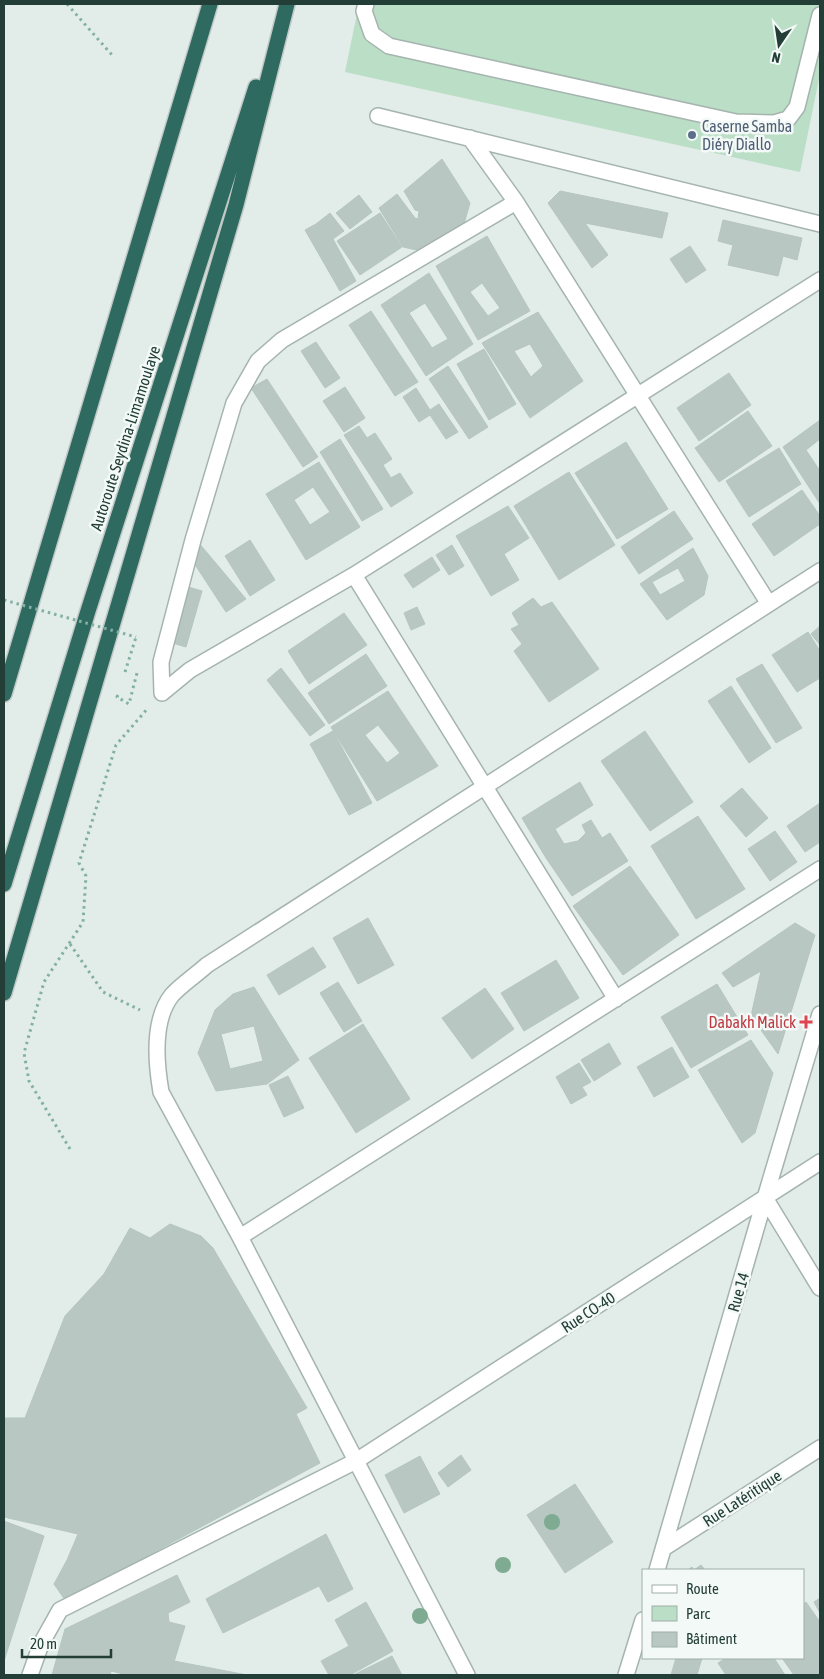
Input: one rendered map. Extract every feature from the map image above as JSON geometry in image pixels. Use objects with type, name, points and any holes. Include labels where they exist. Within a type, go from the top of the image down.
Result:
[{"type":"highway","points":[[4,694],[210,4]]},
{"type":"highway","name":"Autoroute Seydina-Limamoulaye","points":[[4,884],[94,592],[283,4]]},
{"type":"highway","points":[[4,993],[236,205],[287,4]]},
{"type":"street","points":[[366,4],[364,11],[372,34],[389,46],[736,122],[774,122],[788,119],[797,107],[820,15]]},
{"type":"street","points":[[378,116],[820,224]]},
{"type":"street","points":[[470,138],[516,202],[769,604]]},
{"type":"street","points":[[162,693],[161,662],[193,540],[234,403],[258,361],[282,340],[516,202]]},
{"type":"street","points":[[162,693],[190,670],[354,575],[820,280]]},
{"type":"street","points":[[467,1675],[240,1237],[161,1092],[157,1063],[160,1020],[172,996],[207,965],[820,571]]},
{"type":"street","points":[[354,575],[616,999]]},
{"type":"street","points":[[240,1237],[820,869]]},
{"type":"street","name":"Rue 14","points":[[657,1569],[820,1014]]},
{"type":"street","name":"Rue CO-40","points":[[30,1675],[41,1644],[60,1610],[356,1461],[820,1162]]},
{"type":"street","points":[[765,1198],[820,1288]]},
{"type":"street","name":"Rue Latéritique","points":[[664,1548],[820,1448]]},
{"type":"street","points":[[626,1675],[642,1623]]},
{"type":"path","points":[[67,4],[112,55]]},
{"type":"path","points":[[4,600],[136,637],[122,680]]},
{"type":"path","points":[[120,688],[117,697],[129,704],[139,667]]},
{"type":"path","points":[[70,1149],[29,1081],[24,1053],[44,982],[83,922],[86,876],[80,863],[116,745],[162,693]]},
{"type":"path","points":[[70,944],[103,992],[160,1020]]},
{"type":"green space","name":"Caserne Samba Diéry Diallo","points":[[359,4],[820,4],[820,74],[800,172],[345,72]]},
{"type":"building","points":[[442,159],[470,203],[463,227],[421,251],[403,247],[379,208],[397,194],[415,218],[418,219],[419,211],[415,210],[404,191]]},
{"type":"building","points":[[560,191],[668,213],[662,238],[585,223],[608,255],[592,268],[548,203]]},
{"type":"building","points":[[359,195],[372,212],[350,229],[336,213]]},
{"type":"building","points":[[330,213],[344,231],[333,239],[356,281],[340,291],[305,230]]},
{"type":"building","points":[[380,213],[402,247],[360,275],[337,241]]},
{"type":"building","points":[[723,220],[802,238],[797,260],[783,256],[778,276],[728,265],[733,245],[718,241]]},
{"type":"building","points":[[487,236],[530,311],[478,340],[436,266]],"holes":[[[482,283],[500,308],[488,316],[470,292]]]},
{"type":"building","points":[[690,246],[706,270],[686,283],[670,259]]},
{"type":"building","points":[[429,273],[473,344],[426,376],[381,305]],"holes":[[[425,303],[448,339],[432,348],[409,313]]]},
{"type":"building","points":[[371,311],[418,382],[395,396],[349,325]]},
{"type":"building","points":[[538,312],[583,381],[530,418],[482,343]],"holes":[[[530,344],[543,366],[531,377],[514,351]]]},
{"type":"building","points":[[316,342],[340,378],[325,388],[301,351]]},
{"type":"building","points":[[484,349],[516,404],[489,420],[457,364]]},
{"type":"building","points":[[448,366],[488,427],[469,439],[429,379]]},
{"type":"building","points":[[729,373],[751,405],[699,441],[677,408]]},
{"type":"building","points":[[267,379],[318,457],[303,467],[251,388]]},
{"type":"building","points":[[345,387],[365,418],[344,432],[323,401]]},
{"type":"building","points":[[416,388],[430,410],[439,404],[458,432],[446,439],[430,415],[419,422],[403,397]]},
{"type":"building","points":[[748,411],[772,446],[719,482],[695,448]]},
{"type":"building","points":[[820,420],[820,439],[806,450],[820,471],[820,504],[783,447]]},
{"type":"building","points":[[359,426],[367,438],[375,433],[392,459],[383,465],[391,478],[400,473],[413,493],[391,507],[344,435]]},
{"type":"building","points":[[340,439],[383,509],[362,521],[320,452]]},
{"type":"building","points":[[626,442],[668,509],[617,539],[575,473]]},
{"type":"building","points":[[779,448],[801,484],[749,517],[726,481]]},
{"type":"building","points":[[319,462],[360,527],[306,560],[266,494]],"holes":[[[313,487],[330,512],[310,525],[294,500]]]},
{"type":"building","points":[[569,472],[615,545],[559,580],[514,506]]},
{"type":"building","points":[[802,490],[820,516],[820,524],[774,556],[752,524]]},
{"type":"building","points":[[508,506],[529,538],[504,554],[519,580],[491,596],[456,536]]},
{"type":"building","points":[[674,511],[693,539],[639,574],[621,547]]},
{"type":"building","points":[[250,540],[275,580],[250,596],[225,556]]},
{"type":"building","points":[[198,542],[246,599],[226,612],[190,557]]},
{"type":"building","points":[[452,545],[464,566],[449,575],[436,555]]},
{"type":"building","points":[[693,548],[708,576],[704,595],[667,620],[640,584]],"holes":[[[678,568],[685,581],[660,595],[652,582]]]},
{"type":"building","points":[[432,557],[440,570],[413,588],[404,575]]},
{"type":"building","points":[[185,586],[202,591],[186,647],[169,642]]},
{"type":"building","points":[[533,598],[541,607],[552,602],[599,669],[549,702],[514,651],[522,644],[511,629],[519,625],[512,613]]},
{"type":"building","points":[[417,607],[425,624],[411,630],[404,613]]},
{"type":"building","points":[[344,613],[367,645],[309,684],[288,651]]},
{"type":"building","points":[[820,626],[820,645],[811,634]]},
{"type":"building","points":[[808,632],[820,651],[820,678],[797,692],[772,655]]},
{"type":"building","points":[[366,654],[387,686],[329,724],[308,693]]},
{"type":"building","points":[[762,664],[802,728],[776,743],[736,679]]},
{"type":"building","points":[[281,668],[325,725],[310,736],[267,680]]},
{"type":"building","points":[[731,686],[771,748],[749,763],[708,701]]},
{"type":"building","points":[[388,691],[438,766],[377,801],[331,727]],"holes":[[[378,725],[400,753],[387,763],[365,735]]]},
{"type":"building","points":[[333,731],[372,803],[349,815],[310,744]]},
{"type":"building","points":[[645,731],[693,802],[650,831],[601,761]]},
{"type":"building","points":[[580,782],[593,805],[555,829],[564,844],[578,841],[586,833],[582,825],[591,820],[602,838],[610,833],[628,861],[572,896],[522,818]]},
{"type":"building","points":[[742,788],[768,818],[746,837],[720,806]]},
{"type":"building","points":[[820,803],[820,842],[805,852],[787,826]]},
{"type":"building","points":[[698,816],[745,889],[696,919],[651,846]]},
{"type":"building","points":[[775,831],[797,862],[770,881],[748,849]]},
{"type":"building","points":[[630,866],[679,935],[623,975],[573,906]]},
{"type":"building","points":[[368,918],[394,965],[358,984],[333,938]]},
{"type":"building","points":[[795,923],[815,935],[778,1054],[751,1016],[761,971],[733,987],[722,973]]},
{"type":"building","points":[[313,947],[326,967],[279,995],[267,975]]},
{"type":"building","points":[[556,960],[579,998],[524,1031],[501,993]]},
{"type":"building","points":[[338,982],[362,1021],[344,1032],[320,993]]},
{"type":"building","points":[[717,984],[748,1035],[691,1068],[661,1017]]},
{"type":"building","points":[[254,987],[299,1060],[267,1084],[216,1091],[198,1053],[215,1010],[233,994]],"holes":[[[254,1026],[263,1061],[230,1069],[221,1034]]]},
{"type":"building","points":[[485,988],[514,1029],[472,1059],[442,1018]]},
{"type":"building","points":[[363,1024],[410,1099],[356,1133],[309,1058]]},
{"type":"building","points":[[751,1040],[773,1073],[755,1133],[742,1143],[698,1070]]},
{"type":"building","points":[[609,1043],[621,1064],[594,1081],[581,1060]]},
{"type":"building","points":[[672,1047],[689,1077],[654,1097],[637,1067]]},
{"type":"building","points":[[579,1063],[591,1082],[582,1087],[587,1095],[571,1104],[556,1077]]},
{"type":"building","points":[[288,1076],[304,1108],[284,1117],[269,1085]]},
{"type":"building","points":[[170,1224],[201,1236],[213,1248],[307,1408],[296,1414],[320,1463],[65,1600],[54,1584],[78,1534],[4,1517],[5,1418],[25,1418],[65,1316],[104,1274],[130,1228],[150,1238]]},
{"type":"building","points":[[461,1455],[471,1470],[448,1487],[438,1473]]},
{"type":"building","points":[[420,1456],[440,1494],[404,1513],[385,1475]]},
{"type":"building","points":[[575,1484],[613,1542],[565,1573],[527,1515]]},
{"type":"building","points":[[4,1521],[44,1536],[4,1661]]},
{"type":"building","points":[[326,1534],[353,1589],[328,1602],[319,1586],[223,1633],[206,1599]]},
{"type":"building","points":[[701,1565],[704,1569],[695,1569]]},
{"type":"building","points":[[177,1575],[190,1602],[168,1613],[169,1622],[185,1626],[170,1675],[127,1675],[111,1671],[110,1675],[52,1675],[65,1629]]},
{"type":"building","points":[[820,1598],[820,1613],[814,1602]]},
{"type":"building","points":[[366,1602],[393,1651],[350,1675],[329,1675],[321,1661],[349,1646],[335,1620]]},
{"type":"building","points":[[806,1602],[820,1622],[820,1675],[794,1675],[783,1659],[804,1659],[804,1603]]},
{"type":"building","points":[[392,1656],[402,1675],[353,1675]]},
{"type":"building","points":[[676,1659],[702,1659],[697,1675],[671,1675]]},
{"type":"building","points":[[724,1659],[775,1659],[785,1675],[726,1675],[718,1663]]},
{"type":"building","points":[[174,1661],[247,1675],[170,1675]]},
{"type":"place","name":"Caserne Samba Diéry Diallo","points":[[692,135]]},
{"type":"place","name":"Dabakh Malick","points":[[806,1022]]}]
